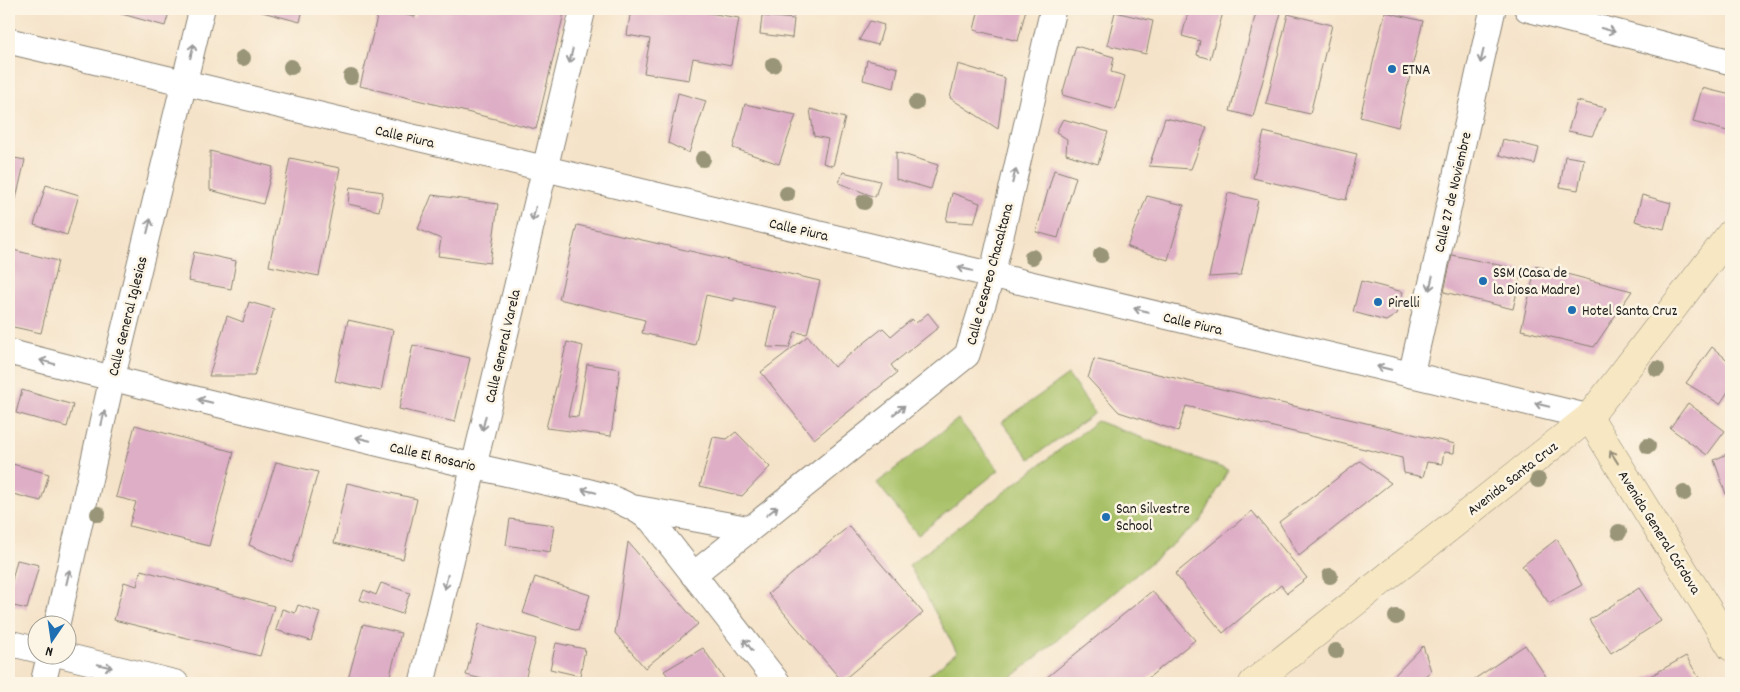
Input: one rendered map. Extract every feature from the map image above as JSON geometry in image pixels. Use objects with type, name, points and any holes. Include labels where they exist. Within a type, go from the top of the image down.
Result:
[{"type":"main road","name":"Avenida Santa Cruz","points":[[1253,683],[1589,417],[1731,232]]},
{"type":"main road","name":"Avenida General Córdova","points":[[1589,417],[1731,648]]},
{"type":"street","name":"Calle General Iglesias","points":[[59,614],[112,379],[202,9]]},
{"type":"street","name":"Calle General Varela","points":[[422,683],[583,9]]},
{"type":"street","name":"Calle Cesareo Chacaltana","points":[[693,575],[967,355],[992,275],[1053,9]]},
{"type":"street","name":"Calle 27 de Noviembre","points":[[1411,374],[1493,9]]},
{"type":"street","points":[[1527,9],[1731,62]]},
{"type":"street","name":"Calle Piura","points":[[9,41],[1589,417]]},
{"type":"street","name":"Calle El Rosario","points":[[9,352],[112,379],[474,466],[596,493],[635,508],[651,520],[778,683]]},
{"type":"street","points":[[635,508],[750,529]]},
{"type":"street","points":[[9,643],[28,648]]},
{"type":"street","points":[[78,659],[176,683]]},
{"type":"street","points":[[43,683],[48,664]]},
{"type":"path","points":[[793,17],[795,9]]},
{"type":"green space","points":[[1068,375],[1095,413],[1030,459],[1002,422]]},
{"type":"green space","points":[[958,419],[999,470],[918,535],[877,483]]},
{"type":"green space","points":[[1097,421],[1228,470],[1201,521],[1005,683],[919,683],[957,652],[909,565]]},
{"type":"building","points":[[104,9],[170,9],[165,26]]},
{"type":"building","points":[[251,9],[303,9],[300,22]]},
{"type":"building","points":[[379,9],[415,17],[417,9],[565,9],[536,129],[360,86]]},
{"type":"building","points":[[631,9],[685,9],[739,18],[731,65],[693,58],[689,80],[644,73],[650,39],[627,35]]},
{"type":"building","points":[[979,9],[1026,9],[1018,41],[974,30]]},
{"type":"building","points":[[1189,9],[1224,9],[1210,59],[1197,55],[1200,41],[1182,36]]},
{"type":"building","points":[[1257,9],[1282,9],[1253,117],[1230,111]]},
{"type":"building","points":[[1115,12],[1153,21],[1146,54],[1107,45]]},
{"type":"building","name":"ETNA","points":[[1385,12],[1423,21],[1398,127],[1360,117]]},
{"type":"building","points":[[1288,14],[1332,25],[1310,114],[1266,104]]},
{"type":"building","points":[[762,16],[794,19],[792,38],[760,34]]},
{"type":"building","points":[[870,21],[884,25],[878,45],[859,40]]},
{"type":"building","points":[[1076,46],[1114,57],[1111,72],[1125,76],[1116,110],[1062,95]]},
{"type":"building","points":[[867,60],[898,68],[894,88],[863,80]]},
{"type":"building","points":[[958,64],[1005,78],[998,129],[950,98]]},
{"type":"building","points":[[1702,88],[1731,95],[1731,132],[1693,122]]},
{"type":"building","points":[[678,93],[706,101],[689,153],[668,143]]},
{"type":"building","points":[[1577,101],[1606,108],[1592,136],[1568,131]]},
{"type":"building","points":[[745,104],[796,115],[779,164],[733,148]]},
{"type":"building","points":[[810,109],[845,118],[833,166],[823,163],[828,139],[814,136]]},
{"type":"building","points":[[1165,118],[1207,127],[1191,169],[1149,166]]},
{"type":"building","points":[[1063,119],[1108,132],[1098,164],[1066,154],[1067,139],[1056,132]]},
{"type":"building","points":[[1264,132],[1357,154],[1346,200],[1253,178]]},
{"type":"building","points":[[1503,139],[1539,148],[1535,164],[1499,155]]},
{"type":"building","points":[[210,151],[273,167],[263,204],[210,190]]},
{"type":"building","points":[[896,152],[938,165],[931,189],[896,179]]},
{"type":"building","points":[[1565,156],[1584,159],[1578,190],[1560,187]]},
{"type":"building","points":[[9,157],[25,160],[16,199],[9,197]]},
{"type":"building","points":[[290,158],[340,168],[319,276],[269,266]]},
{"type":"building","points":[[1054,170],[1076,177],[1058,238],[1036,232]]},
{"type":"building","points":[[843,172],[880,181],[875,197],[839,183]]},
{"type":"building","points":[[46,185],[79,195],[67,235],[34,225]]},
{"type":"building","points":[[350,187],[383,192],[379,211],[348,204]]},
{"type":"building","points":[[952,193],[980,203],[974,223],[946,221]]},
{"type":"building","points":[[1228,193],[1258,200],[1241,275],[1209,277]]},
{"type":"building","points":[[432,195],[498,204],[490,263],[438,256],[441,239],[418,229]]},
{"type":"building","points":[[1642,195],[1671,203],[1664,229],[1635,221]]},
{"type":"building","points":[[1147,196],[1184,205],[1168,260],[1127,247]]},
{"type":"building","points":[[577,225],[820,281],[807,334],[795,332],[789,348],[767,347],[776,307],[734,298],[734,301],[706,295],[695,345],[642,333],[645,320],[559,299]]},
{"type":"building","points":[[9,249],[58,261],[41,333],[9,326]]},
{"type":"building","points":[[194,252],[236,261],[231,289],[188,281]]},
{"type":"building","name":"SSM (Casa de la Diosa Madre)","points":[[1452,255],[1522,270],[1513,309],[1444,292]]},
{"type":"building","name":"Hotel Santa Cruz","points":[[1536,266],[1632,291],[1594,347],[1521,330]]},
{"type":"building","name":"Pirelli","points":[[1361,281],[1403,292],[1397,314],[1386,321],[1353,312]]},
{"type":"building","points":[[249,302],[274,309],[254,376],[209,376],[227,316],[243,322]]},
{"type":"building","points":[[928,313],[939,327],[891,365],[897,373],[814,439],[761,372],[808,336],[834,367],[883,328],[891,336],[912,319],[916,323]]},
{"type":"building","points":[[348,320],[393,330],[381,391],[335,381]]},
{"type":"building","points":[[567,342],[583,346],[568,416],[578,417],[587,364],[620,369],[611,436],[546,428]]},
{"type":"building","points":[[413,345],[470,358],[455,422],[399,409]]},
{"type":"building","points":[[1712,347],[1731,363],[1731,387],[1720,404],[1686,383]]},
{"type":"building","points":[[1094,359],[1455,444],[1454,453],[1444,452],[1442,464],[1427,462],[1423,477],[1404,473],[1402,458],[1186,406],[1178,431],[1119,412],[1088,378]]},
{"type":"building","points":[[22,390],[73,405],[67,427],[16,413]]},
{"type":"building","points":[[1688,403],[1725,431],[1707,455],[1670,428]]},
{"type":"building","points":[[135,425],[234,452],[209,546],[129,526],[136,502],[116,497]]},
{"type":"building","points":[[736,432],[770,467],[742,496],[700,486],[713,437],[727,439]]},
{"type":"building","points":[[1731,452],[1731,495],[1727,497],[1714,460]]},
{"type":"building","points":[[1360,461],[1391,483],[1299,556],[1279,522]]},
{"type":"building","points":[[276,462],[318,472],[292,563],[249,545]]},
{"type":"building","points":[[9,463],[49,474],[41,501],[9,493]]},
{"type":"building","points":[[347,483],[417,499],[403,559],[334,543]]},
{"type":"building","points":[[1252,511],[1307,578],[1287,593],[1281,585],[1223,633],[1175,574]]},
{"type":"building","points":[[510,519],[554,525],[550,552],[506,545]]},
{"type":"building","points":[[849,526],[923,613],[842,681],[768,594]]},
{"type":"building","points":[[1557,539],[1582,585],[1549,603],[1522,566]]},
{"type":"building","points":[[628,542],[698,624],[645,668],[615,633]]},
{"type":"building","points":[[17,560],[39,565],[27,609],[9,605],[9,592]]},
{"type":"building","points":[[141,570],[274,606],[260,656],[114,620],[124,582],[137,586]]},
{"type":"building","points":[[535,577],[590,595],[578,631],[523,613]]},
{"type":"building","points":[[381,583],[410,593],[402,614],[360,600],[364,590],[376,595]]},
{"type":"building","points":[[1639,588],[1661,621],[1611,653],[1589,620]]},
{"type":"building","points":[[1152,591],[1195,640],[1142,683],[1040,683]]},
{"type":"building","points":[[298,605],[320,612],[311,641],[276,630],[282,609],[295,613]]},
{"type":"building","points":[[363,624],[401,633],[388,683],[347,683]]},
{"type":"building","points":[[479,624],[536,639],[524,683],[498,683],[466,675]]},
{"type":"building","points":[[556,643],[585,649],[580,676],[550,669]]},
{"type":"building","points":[[1525,645],[1549,681],[1545,683],[1475,683],[1473,680]]},
{"type":"building","points":[[1423,646],[1431,671],[1417,683],[1387,683]]},
{"type":"building","points":[[703,648],[727,683],[673,683],[664,671]]},
{"type":"building","points":[[1686,656],[1702,683],[1638,683]]},
{"type":"place","name":"ETNA","points":[[1392,69]]},
{"type":"place","name":"SSM (Casa de la Diosa Madre)","points":[[1483,281]]},
{"type":"place","name":"Pirelli","points":[[1378,302]]},
{"type":"place","name":"Hotel Santa Cruz","points":[[1572,310]]},
{"type":"place","name":"San Silvestre School","points":[[1106,517]]}]
